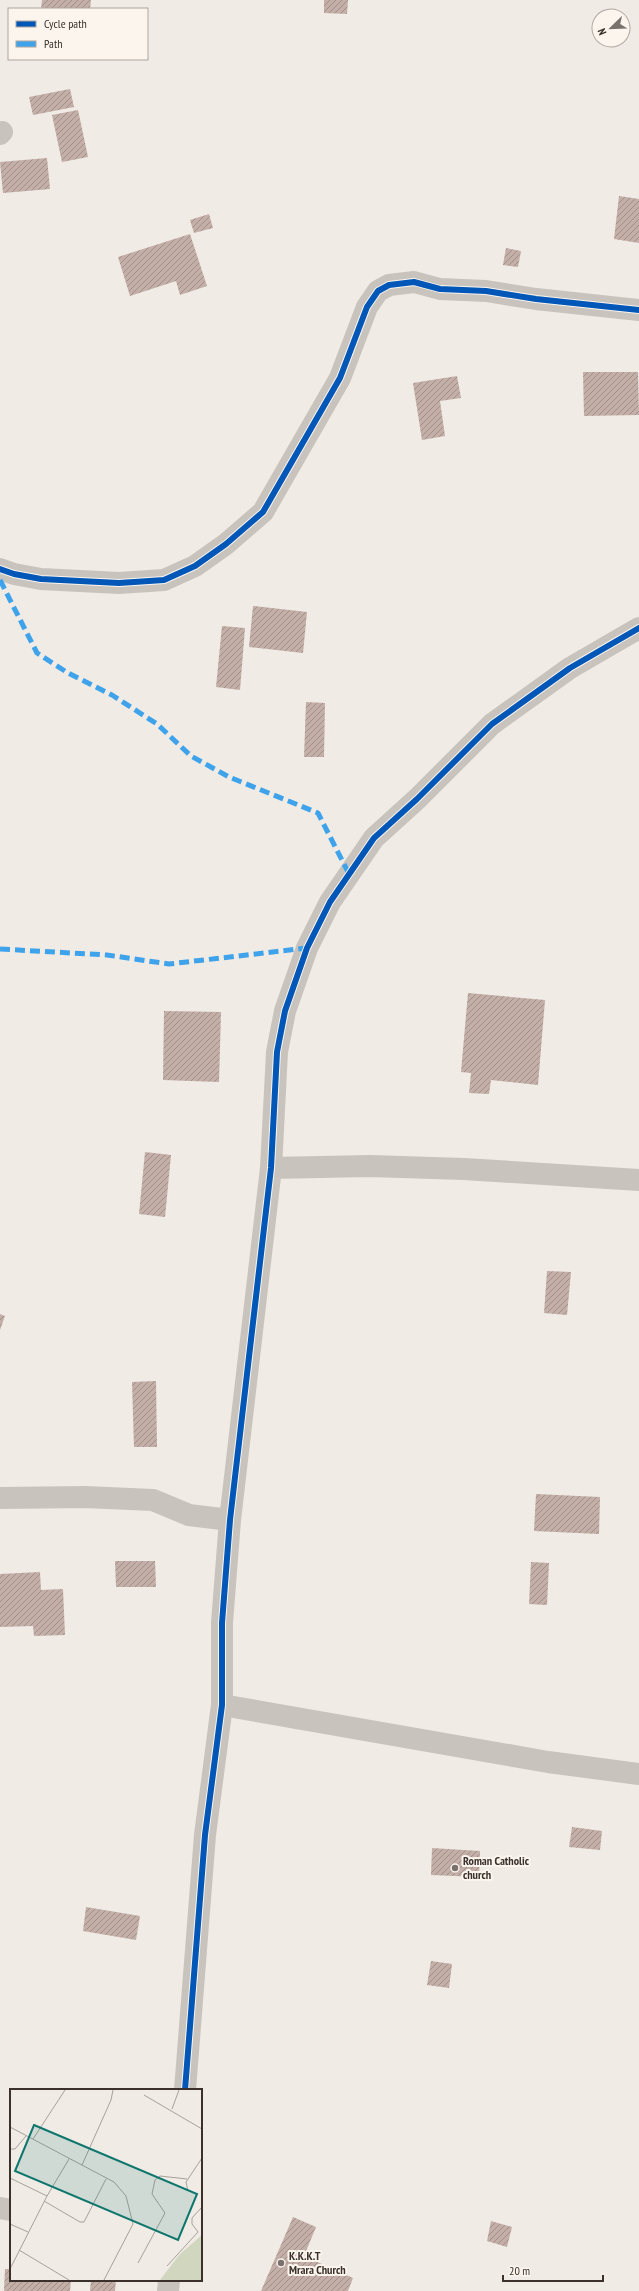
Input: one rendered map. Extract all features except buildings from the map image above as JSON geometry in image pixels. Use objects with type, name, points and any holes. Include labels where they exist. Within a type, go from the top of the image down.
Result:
[{"type":"street","points":[[0,569],[14,574],[41,579],[119,583],[164,580],[195,566],[226,544],[263,512],[340,378],[367,307],[378,291],[389,285],[414,282],[440,289],[486,291],[536,299],[639,310]]},
{"type":"street","points":[[185,2089],[205,1835],[222,1705],[222,1624],[230,1520],[271,1168],[277,1052],[285,1011],[307,948],[330,902],[374,838],[417,799],[492,724],[570,668],[639,628]]},
{"type":"street","points":[[271,1168],[370,1166],[464,1169],[639,1180]]},
{"type":"street","points":[[0,1498],[85,1497],[153,1500],[188,1515],[230,1520]]},
{"type":"street","points":[[222,1705],[548,1762],[639,1774]]},
{"type":"street","points":[[0,2208],[10,2210]]},
{"type":"street","points":[[168,2291],[169,2281]]},
{"type":"marked path","points":[[0,580],[37,653],[68,673],[112,695],[157,724],[191,756],[229,777],[318,813],[349,874]]},
{"type":"marked path","points":[[0,949],[107,955],[169,964],[307,948]]},
{"type":"cycle path","points":[[0,569],[14,574],[41,579],[119,583],[164,580],[195,566],[226,544],[263,512],[340,378],[367,307],[378,291],[389,285],[414,282],[440,289],[486,291],[536,299],[639,310]]},
{"type":"cycle path","points":[[185,2089],[205,1835],[222,1705],[222,1623],[230,1520],[271,1168],[277,1052],[285,1011],[307,948],[330,902],[374,838],[417,799],[492,724],[570,668],[639,628]]},
{"type":"place","name":"Roman Catholic church","points":[[455,1868]]},
{"type":"place","name":"K.K.K.T Mrara Church","points":[[281,2263]]}]
